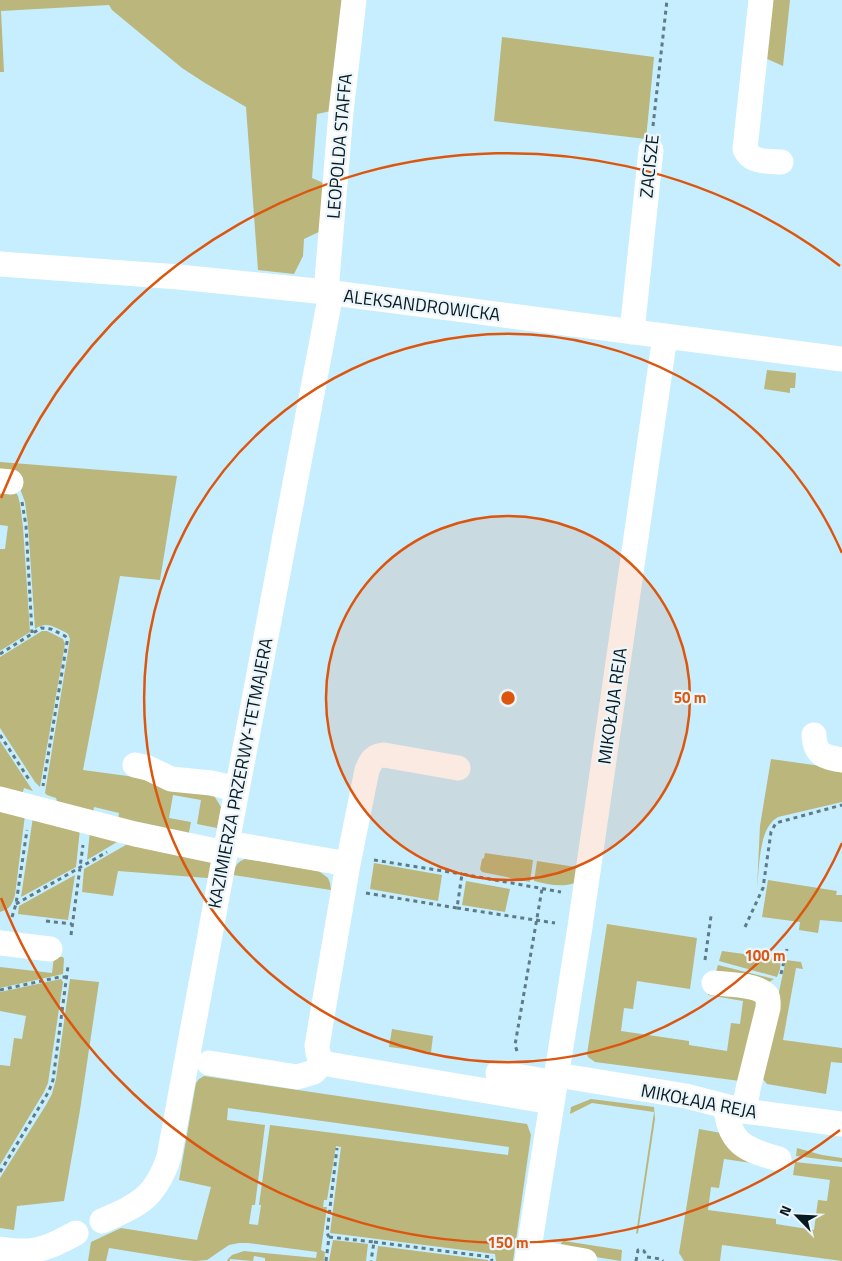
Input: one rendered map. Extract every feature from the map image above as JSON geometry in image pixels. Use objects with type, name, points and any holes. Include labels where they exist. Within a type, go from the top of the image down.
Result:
[{"type":"street","name":"LEOPOLDA STAFFA","points":[[329,293],[341,112],[354,0]]},
{"type":"street","points":[[761,0],[745,149],[752,158],[781,162]]},
{"type":"street","name":"ZACISZE","points":[[632,332],[651,150]]},
{"type":"street","name":"ALEKSANDROWICKA","points":[[0,264],[179,277],[329,293],[842,359]]},
{"type":"street","name":"KAZIMIERZA PRZERWY-TETMAJERA","points":[[102,1221],[123,1212],[148,1196],[164,1173],[169,1157],[329,293]]},
{"type":"street","name":"MIKOŁAJA REJA","points":[[528,1256],[584,895],[665,336]]},
{"type":"street","points":[[814,735],[820,754],[827,758],[842,760]]},
{"type":"street","points":[[458,768],[384,755],[377,756],[370,762],[349,860],[317,1046],[318,1056],[323,1062],[339,1066],[555,1087]]},
{"type":"street","points":[[134,765],[148,768],[171,779],[211,783],[237,789]]},
{"type":"street","points":[[0,799],[36,803],[87,822],[135,834],[226,848],[349,860]]},
{"type":"street","points":[[0,943],[63,950]]},
{"type":"street","points":[[709,976],[751,987],[766,995],[768,1008],[748,1089],[727,1119],[742,1146],[759,1154],[779,1159]]},
{"type":"street","points":[[209,1063],[297,1077],[314,1072],[323,1062]]},
{"type":"street","points":[[498,1073],[555,1087]]},
{"type":"street","name":"MIKOŁAJA REJA","points":[[555,1087],[686,1096],[735,1109],[842,1124]]},
{"type":"street","points":[[0,1249],[20,1252],[40,1249],[54,1245],[76,1233]]},
{"type":"street","points":[[528,1256],[585,1261]]},
{"type":"path","name":"ZACISZE","points":[[651,150],[667,0]]},
{"type":"path","points":[[5,482],[18,489],[21,496],[26,526],[32,633]]},
{"type":"path","points":[[0,654],[41,628],[51,629],[67,638],[44,783],[36,803],[12,918]]},
{"type":"path","points":[[0,735],[34,788],[36,803]]},
{"type":"path","points":[[745,927],[763,888],[771,832],[776,823],[842,805]]},
{"type":"path","points":[[0,1172],[49,1091],[53,1080],[67,976],[63,950],[80,868],[87,822]]},
{"type":"path","points":[[16,904],[135,834]]},
{"type":"path","points":[[349,860],[462,874],[584,895]]},
{"type":"path","points":[[457,908],[462,874]]},
{"type":"path","points":[[520,1054],[517,1051],[516,1045],[542,889]]},
{"type":"path","points":[[344,890],[537,920]]},
{"type":"path","points":[[709,976],[711,916]]},
{"type":"path","points":[[0,990],[67,976]]},
{"type":"path","points":[[326,1261],[329,1236],[327,1233],[337,1148]]},
{"type":"path","points":[[329,1236],[492,1257]]},
{"type":"path","points":[[371,1261],[374,1242]]},
{"type":"path","points":[[636,1261],[638,1250],[644,1252],[648,1257],[663,1261]]},
{"type":"shaded area","points":[[0,0],[345,0],[331,111],[317,114],[312,178],[326,184],[323,230],[304,239],[303,256],[294,274],[258,270],[246,107],[182,68],[112,10],[109,5],[1,11],[4,72],[0,72]]},
{"type":"shaded area","points":[[770,0],[790,0],[783,66],[765,58]]},
{"type":"shaded area","points":[[502,37],[654,57],[646,139],[494,121]]},
{"type":"shaded area","points":[[767,370],[796,373],[795,388],[790,388],[790,393],[764,389]]},
{"type":"shaded area","points":[[0,462],[177,476],[160,580],[120,576],[83,770],[210,789],[221,807],[217,828],[197,824],[201,800],[173,795],[169,818],[191,822],[188,837],[118,821],[119,813],[94,807],[93,813],[58,804],[56,798],[45,793],[70,639],[65,632],[47,625],[35,629],[25,502],[19,486],[0,471]]},
{"type":"shaded area","points":[[0,485],[14,490],[20,504],[30,632],[0,651],[0,549],[5,549],[8,526],[0,525]]},
{"type":"shaded area","points":[[42,631],[47,631],[63,639],[65,644],[40,787],[0,728],[0,657]]},
{"type":"shaded area","points":[[0,741],[33,791],[24,788],[22,795],[0,789]]},
{"type":"shaded area","points":[[771,759],[842,769],[842,802],[778,817],[773,821],[764,835],[757,889],[760,826]]},
{"type":"shaded area","points":[[0,809],[25,815],[15,895],[10,906],[0,912]]},
{"type":"shaded area","points":[[33,817],[80,829],[76,867],[21,897]]},
{"type":"shaded area","points":[[90,831],[122,839],[87,860]]},
{"type":"shaded area","points":[[131,842],[213,860],[210,877],[118,871],[113,896],[82,892],[84,869]]},
{"type":"shaded area","points":[[485,853],[533,860],[530,882],[482,872],[480,869]]},
{"type":"shaded area","points":[[245,859],[316,869],[328,878],[331,890],[233,875],[237,865]]},
{"type":"shaded area","points":[[537,861],[582,868],[575,883],[565,885],[549,884],[534,881]]},
{"type":"shaded area","points":[[374,863],[442,875],[438,901],[370,889]]},
{"type":"shaded area","points":[[75,875],[68,920],[18,914],[19,906]]},
{"type":"shaded area","points":[[768,880],[837,891],[836,895],[842,895],[842,922],[820,920],[818,933],[799,930],[800,922],[762,917]]},
{"type":"shaded area","points":[[466,881],[510,889],[505,912],[462,905]]},
{"type":"shaded area","points":[[607,924],[697,938],[690,989],[637,981],[633,1009],[624,1008],[621,1031],[689,1041],[689,1045],[727,1051],[731,1023],[740,1024],[743,1001],[708,995],[709,988],[752,996],[758,1006],[740,1081],[595,1062],[588,1057]]},
{"type":"shaded area","points":[[722,951],[781,959],[777,977],[719,961]]},
{"type":"shaded area","points":[[54,957],[63,957],[63,974],[0,988],[0,967],[52,973]]},
{"type":"shaded area","points":[[786,960],[801,962],[803,969],[796,968],[783,1040],[842,1048],[842,1063],[831,1062],[826,1094],[767,1084],[762,1078]]},
{"type":"shaded area","points":[[718,965],[774,979],[769,982],[714,978]]},
{"type":"shaded area","points":[[61,979],[63,982],[48,1083],[0,1165],[0,1065],[10,1066],[14,1038],[22,1039],[26,1016],[0,1011],[0,992]]},
{"type":"shaded area","points":[[70,979],[99,982],[64,1201],[17,1206],[14,1230],[0,1228],[0,1178],[52,1094],[56,1079]]},
{"type":"shaded area","points":[[392,1029],[433,1036],[431,1052],[389,1047]]},
{"type":"shaded area","points":[[204,1076],[527,1124],[531,1135],[513,1261],[496,1261],[495,1254],[330,1233],[341,1147],[336,1146],[327,1200],[324,1200],[323,1207],[327,1207],[321,1250],[325,1252],[324,1261],[265,1261],[265,1258],[254,1256],[253,1261],[230,1259],[230,1261],[227,1261],[232,1255],[244,1251],[316,1258],[317,1252],[239,1243],[229,1245],[207,1260],[183,1260],[109,1248],[106,1261],[88,1261],[91,1242],[121,1228],[197,1240],[211,1187],[179,1180],[196,1083]],"holes":[[[228,1108],[509,1147],[508,1155],[270,1125],[258,1225],[249,1224],[252,1205],[255,1205],[265,1125],[227,1120]]]},
{"type":"shaded area","points":[[591,1099],[654,1107],[655,1119],[638,1233],[636,1234],[654,1112],[592,1103],[570,1114],[571,1107]]},
{"type":"shaded area","points":[[699,1129],[721,1133],[779,1167],[724,1159],[719,1188],[711,1187],[708,1210],[776,1219],[776,1224],[814,1230],[818,1200],[827,1201],[830,1180],[793,1175],[795,1162],[842,1167],[842,1261],[722,1245],[720,1261],[684,1261],[679,1253]]},
{"type":"shaded area","points":[[797,1148],[842,1158],[842,1162],[796,1156]]},
{"type":"shaded area","points":[[333,1240],[368,1244],[366,1261],[329,1261]]},
{"type":"shaded area","points":[[564,1241],[622,1250],[621,1261],[564,1252],[560,1245]]},
{"type":"shaded area","points":[[378,1246],[488,1260],[488,1261],[376,1261]]}]
